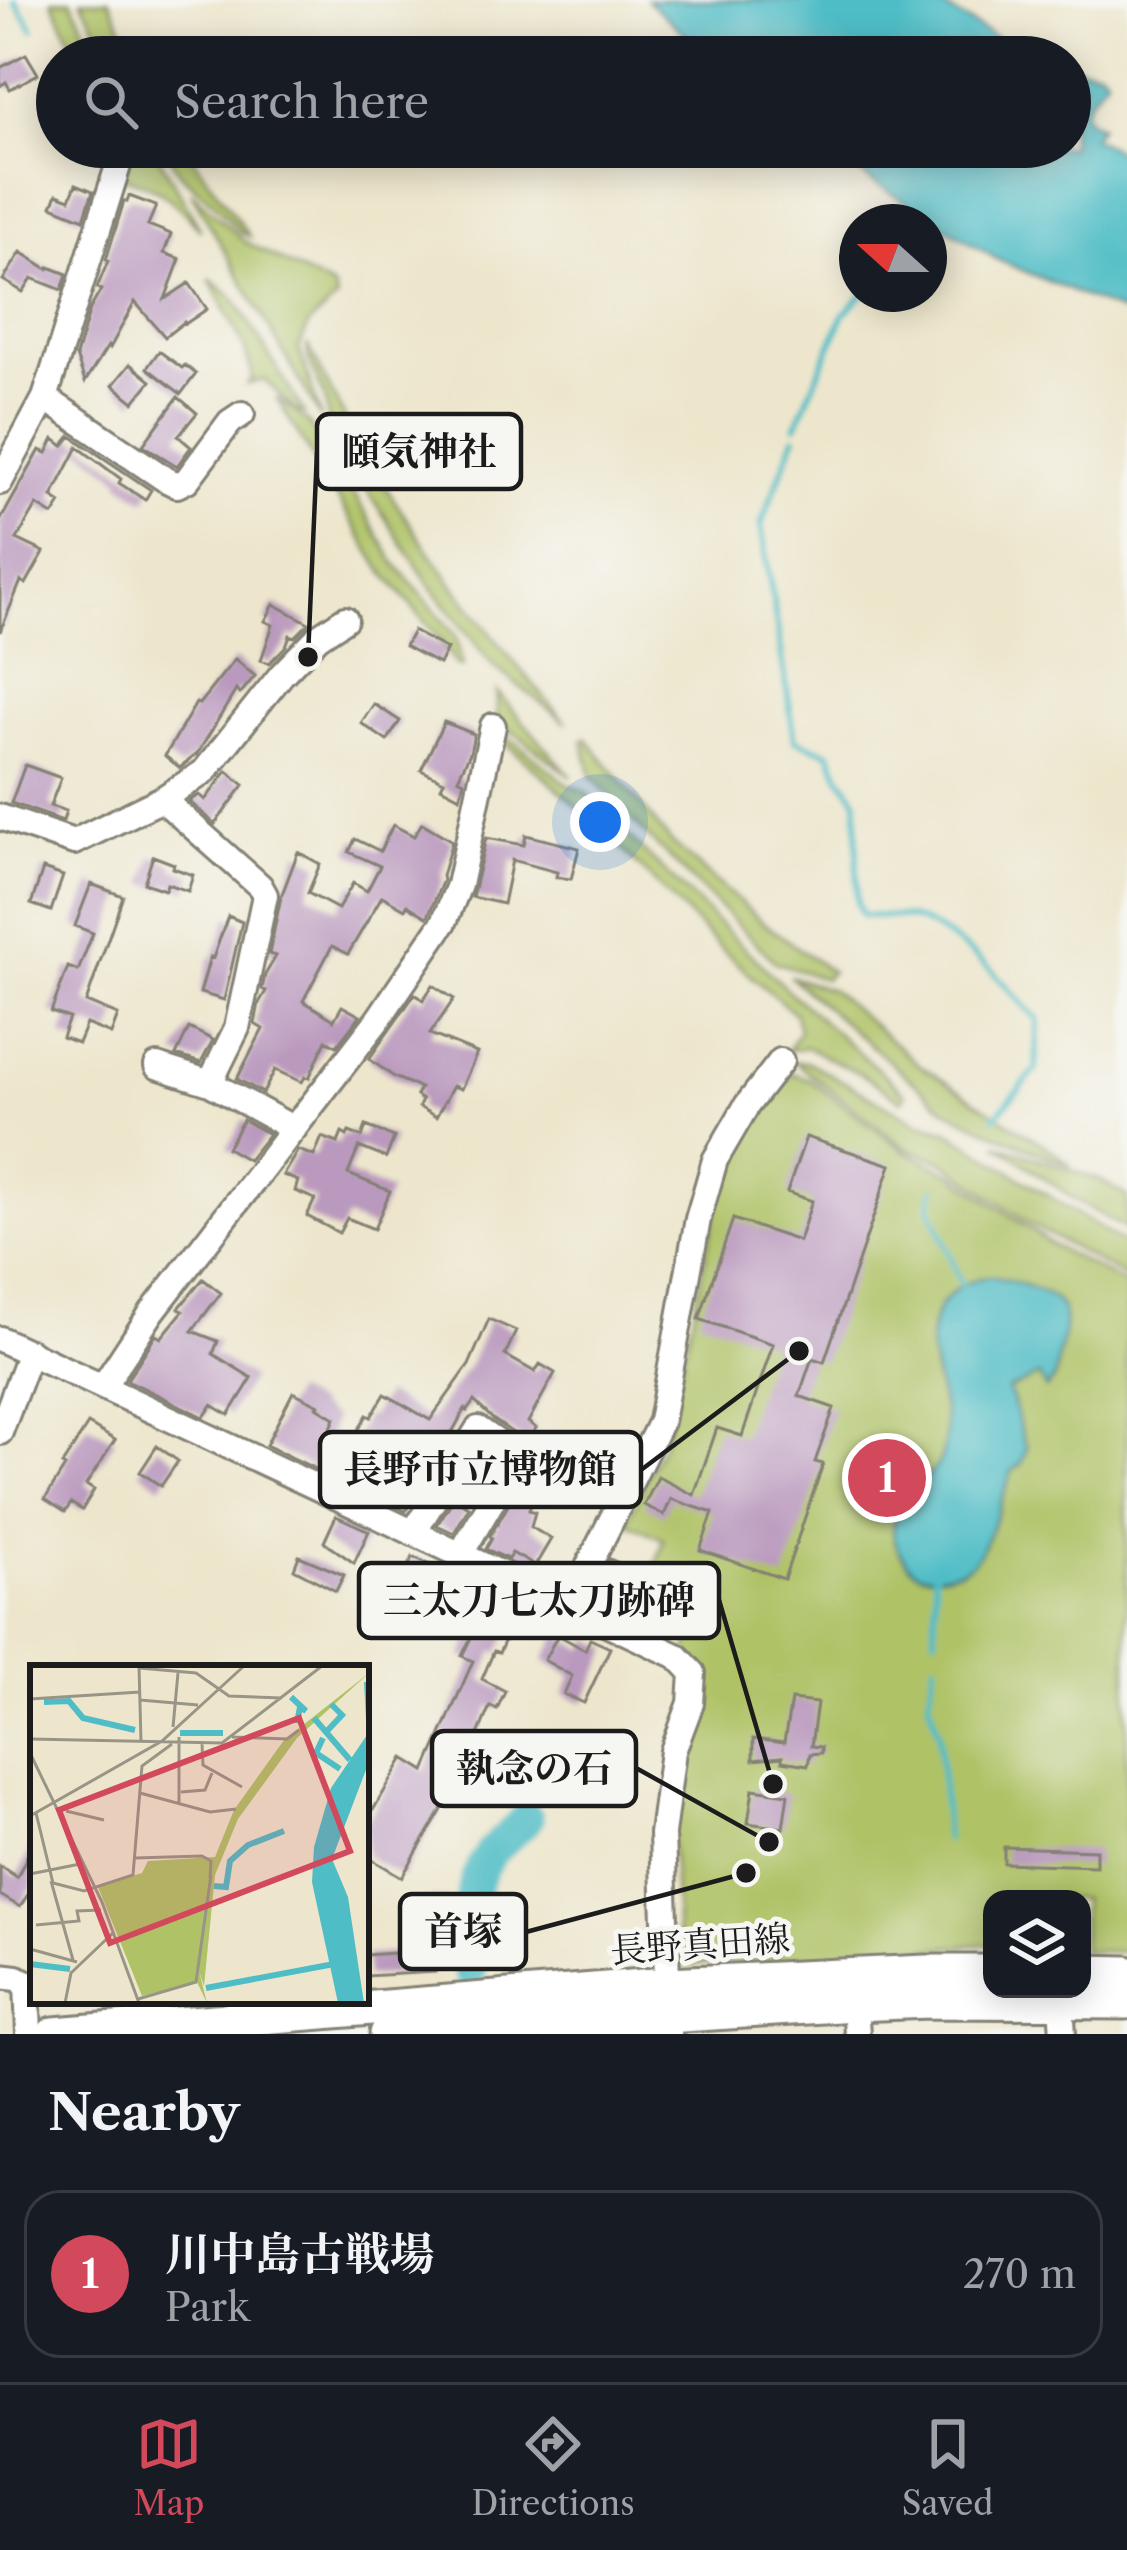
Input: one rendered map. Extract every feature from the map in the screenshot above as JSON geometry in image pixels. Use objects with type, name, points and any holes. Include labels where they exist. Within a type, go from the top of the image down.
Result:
[{"type":"main road","name":"長野真田線","points":[[387,2034],[668,2011],[825,1976],[983,1972]]},
{"type":"main road","points":[[1091,1972],[1127,1973]]},
{"type":"main road","name":"長野真田線","points":[[54,2034],[668,2011],[856,2019],[1127,2002]]},
{"type":"street","points":[[0,482],[45,398],[117,168]]},
{"type":"street","points":[[45,398],[177,484],[187,480],[242,413]]},
{"type":"street","points":[[0,817],[74,842],[162,799],[204,772],[282,674],[319,637],[345,620]]},
{"type":"street","points":[[104,1385],[152,1312],[377,1021],[444,922],[459,885],[493,726]]},
{"type":"street","points":[[162,799],[265,895],[237,1028],[211,1083]]},
{"type":"street","points":[[568,1606],[661,1421],[698,1220],[715,1160],[747,1105],[781,1061]]},
{"type":"street","points":[[157,1066],[211,1083],[294,1129]]},
{"type":"street","points":[[0,1339],[677,1656],[693,1673],[691,1703],[673,1750],[662,1834],[668,2011]]},
{"type":"street","points":[[0,1432],[30,1352]]},
{"type":"street","points":[[413,1533],[478,1430],[518,1456],[460,1555]]},
{"type":"street","points":[[0,1976],[30,1974],[29,2034]]},
{"type":"green space","points":[[52,0],[71,0],[85,27],[85,36],[69,36]]},
{"type":"green space","points":[[81,0],[109,0],[127,36],[101,36]]},
{"type":"green space","points":[[123,168],[165,168],[201,230],[166,196],[121,176]]},
{"type":"green space","points":[[176,168],[200,168],[249,236],[240,232]]},
{"type":"green space","points":[[191,192],[244,241],[333,288],[337,299],[309,324],[299,348],[321,418]]},
{"type":"green space","points":[[210,279],[235,299],[304,413],[264,380],[248,384],[253,377],[244,347]]},
{"type":"green space","points":[[307,344],[355,437],[433,557],[567,723],[493,666],[431,587],[331,435],[325,398]]},
{"type":"green space","points":[[276,398],[307,421],[395,563],[456,636],[463,667],[457,666],[381,569]]},
{"type":"green space","points":[[497,692],[572,777],[497,723]]},
{"type":"green space","points":[[501,734],[608,812],[795,997],[903,1091],[902,1101],[806,1047],[787,1051],[799,1031],[795,1014],[500,739]]},
{"type":"green space","points":[[586,738],[671,842],[762,922],[831,972],[824,979],[775,962],[592,777]]},
{"type":"green space","points":[[789,976],[832,990],[921,1066],[1071,1166],[944,1108]]},
{"type":"green space","points":[[795,1062],[808,1062],[917,1122],[948,1131],[1127,1246],[1127,1278],[1030,1224],[944,1162],[906,1148]]},
{"type":"green space","points":[[793,1073],[809,1079],[905,1151],[954,1175],[1052,1245],[1127,1285],[1127,1952],[1091,1951],[1091,1890],[983,1890],[983,1945],[679,1966],[670,1821],[678,1771],[696,1730],[706,1682],[687,1652],[700,1598],[651,1578],[664,1540],[627,1522],[666,1435],[726,1164],[762,1098]]},
{"type":"green space","points":[[997,1144],[1100,1180],[1127,1196],[1127,1230],[1075,1200]]},
{"type":"water","points":[[647,0],[931,0],[993,36],[687,36]]},
{"type":"water","points":[[1091,68],[1106,77],[1091,99]]},
{"type":"water","points":[[1091,122],[1100,126],[1092,137],[1127,156],[1127,315],[998,260],[947,228],[947,204],[909,204],[853,168],[1091,168]]},
{"type":"water","points":[[991,1276],[1039,1291],[1061,1307],[1064,1324],[1057,1368],[1046,1389],[1039,1376],[1008,1390],[1027,1448],[1022,1463],[1012,1472],[978,1556],[962,1569],[927,1575],[904,1559],[893,1526],[900,1505],[943,1452],[944,1412],[930,1337],[934,1319],[954,1291]]},
{"type":"building","points":[[26,54],[36,75],[10,89],[6,82],[0,86],[0,68]]},
{"type":"building","points":[[76,184],[93,191],[84,219],[52,206],[57,194],[70,199]]},
{"type":"building","points":[[129,196],[156,206],[148,225],[171,234],[164,253],[180,259],[165,299],[189,283],[207,309],[165,337],[135,302],[85,382],[76,356]]},
{"type":"building","points":[[21,252],[48,269],[67,274],[62,290],[32,278],[23,292],[3,280]]},
{"type":"building","points":[[159,351],[196,374],[181,394],[147,368]]},
{"type":"building","points":[[130,364],[151,381],[134,402],[113,385]]},
{"type":"building","points":[[178,397],[197,413],[178,436],[191,447],[177,466],[143,445]]},
{"type":"building","points":[[71,436],[151,490],[145,500],[78,447],[52,497],[61,503],[53,515],[37,505],[17,539],[44,552],[26,584],[21,581],[0,632],[0,521],[40,450],[47,453],[54,439],[63,446]]},
{"type":"building","points":[[274,604],[309,623],[295,637],[290,635],[269,663],[261,660],[273,625],[265,621]]},
{"type":"building","points":[[413,631],[447,649],[439,664],[405,646]]},
{"type":"building","points":[[235,659],[255,676],[240,694],[236,690],[198,753],[180,768],[165,756],[196,703]]},
{"type":"building","points":[[374,704],[400,721],[387,741],[361,723]]},
{"type":"building","points":[[444,722],[474,734],[458,778],[464,781],[460,797],[441,787],[444,781],[421,770]]},
{"type":"building","points":[[25,765],[61,778],[50,806],[66,811],[63,821],[11,803]]},
{"type":"building","points":[[227,771],[244,785],[215,824],[189,801],[199,795],[205,800]]},
{"type":"building","points":[[422,823],[452,841],[443,880],[427,917],[382,896],[348,954],[332,946],[303,1001],[334,1020],[342,1006],[360,1016],[337,1046],[326,1040],[309,1078],[302,1082],[275,1070],[263,1093],[237,1079],[263,1029],[255,1024],[259,1003],[266,991],[262,989],[265,975],[276,956],[269,954],[281,897],[298,852],[320,864],[308,893],[338,909],[353,883],[367,891],[380,866],[349,852],[355,839],[380,851],[393,825],[414,836]]},
{"type":"building","points":[[526,835],[579,848],[571,879],[512,860],[503,904],[472,897],[486,838],[524,845]]},
{"type":"building","points":[[153,856],[193,875],[188,891],[144,883]]},
{"type":"building","points":[[43,869],[63,876],[51,911],[31,904]]},
{"type":"building","points":[[91,884],[123,896],[86,1002],[118,1015],[111,1034],[86,1024],[78,1043],[62,1037],[69,1018],[51,1012],[68,967],[78,971],[93,933],[75,926]]},
{"type":"building","points":[[228,916],[242,922],[224,1000],[200,993]]},
{"type":"building","points":[[433,985],[454,999],[430,1034],[477,1053],[461,1089],[453,1086],[436,1117],[419,1107],[420,1088],[369,1059],[415,994],[423,1000]]},
{"type":"building","points":[[189,1028],[213,1040],[201,1063],[176,1055]]},
{"type":"building","points":[[243,1120],[269,1134],[248,1160],[227,1148]]},
{"type":"building","points":[[366,1126],[394,1137],[386,1158],[359,1147],[348,1174],[390,1191],[374,1229],[347,1218],[339,1233],[307,1216],[315,1199],[295,1191],[298,1181],[283,1175],[298,1150],[314,1156],[322,1137],[338,1143],[342,1133],[362,1137]]},
{"type":"building","points":[[806,1137],[891,1165],[824,1362],[812,1358],[799,1396],[834,1408],[815,1462],[823,1464],[784,1579],[700,1550],[713,1513],[671,1499],[664,1515],[644,1505],[658,1477],[694,1495],[717,1428],[742,1436],[773,1344],[699,1319],[733,1219],[799,1241],[812,1201],[787,1192]]},
{"type":"building","points":[[203,1279],[221,1293],[192,1331],[218,1341],[213,1354],[252,1378],[229,1415],[212,1405],[204,1417],[127,1380],[156,1335],[161,1338]]},
{"type":"building","points":[[489,1319],[516,1331],[505,1355],[535,1372],[540,1364],[555,1373],[528,1422],[536,1428],[526,1442],[474,1401],[406,1511],[378,1498],[381,1490],[391,1493],[406,1462],[354,1438],[367,1415],[371,1417],[385,1394],[430,1420],[469,1365]]},
{"type":"building","points":[[293,1392],[335,1418],[321,1453],[327,1456],[320,1471],[266,1445]]},
{"type":"building","points":[[88,1424],[115,1440],[86,1485],[94,1490],[82,1510],[71,1503],[65,1512],[45,1499]]},
{"type":"building","points":[[157,1446],[178,1461],[161,1486],[140,1472]]},
{"type":"building","points":[[483,1452],[496,1462],[487,1477],[478,1473],[460,1502],[469,1507],[454,1533],[437,1525]]},
{"type":"building","points":[[532,1465],[543,1469],[529,1510],[535,1512],[531,1527],[551,1539],[535,1566],[512,1553],[508,1559],[486,1549]]},
{"type":"building","points":[[336,1516],[369,1531],[354,1563],[324,1542]]},
{"type":"building","points":[[299,1556],[344,1575],[336,1591],[294,1569]]},
{"type":"building","points":[[413,1557],[438,1568],[407,1637],[380,1625]]},
{"type":"building","points":[[610,1559],[648,1576],[638,1596],[621,1588],[612,1606],[592,1596]]},
{"type":"building","points":[[493,1592],[521,1604],[513,1635],[508,1633],[499,1653],[494,1651],[482,1679],[505,1691],[497,1709],[490,1706],[475,1742],[490,1749],[478,1776],[465,1771],[402,1877],[369,1858],[369,1817],[404,1758],[425,1771],[473,1661],[462,1656]]},
{"type":"building","points":[[558,1635],[585,1650],[590,1639],[610,1648],[584,1703],[564,1694],[572,1676],[544,1660]]},
{"type":"building","points":[[791,1700],[817,1703],[811,1746],[821,1747],[821,1753],[810,1754],[808,1765],[782,1761],[782,1757],[753,1760],[753,1739],[784,1743]]},
{"type":"building","points":[[753,1789],[788,1794],[783,1828],[748,1823]]},
{"type":"building","points":[[1004,1847],[1096,1850],[1096,1866],[1004,1863]]},
{"type":"building","points":[[30,1850],[30,1891],[20,1907],[0,1895],[0,1866],[17,1877]]},
{"type":"building","points":[[450,1898],[452,1935],[433,1936],[435,1972],[369,1976],[369,1955],[409,1952],[406,1900]]},
{"type":"waterway","points":[[15,0],[33,29]]},
{"type":"waterway","points":[[796,426],[846,312]]},
{"type":"waterway","points":[[795,437],[761,525],[795,740],[830,753],[857,800],[857,903],[862,915],[910,918],[944,934],[991,970],[1038,1019],[1036,1070],[994,1118]]},
{"type":"waterway","points":[[934,1189],[930,1207],[963,1288]]},
{"type":"waterway","points":[[935,1569],[935,1637]]},
{"type":"waterway","points":[[935,1663],[929,1700],[939,1734],[946,1839]]},
{"type":"waterway","points":[[490,1854],[527,1818]]},
{"type":"waterway","points":[[469,1925],[473,1891],[486,1860]]},
{"type":"waterway","points":[[469,1931],[470,1971]]},
{"type":"place","name":"頥気神社","points":[[308,657]]},
{"type":"place","name":"長野市立博物館","points":[[799,1351]]},
{"type":"place","name":"川中島古戦場","points":[[887,1478]]},
{"type":"place","name":"三太刀七太刀跡碑","points":[[773,1784]]},
{"type":"place","name":"執念の石","points":[[769,1842]]},
{"type":"place","name":"首塚","points":[[746,1873]]}]
